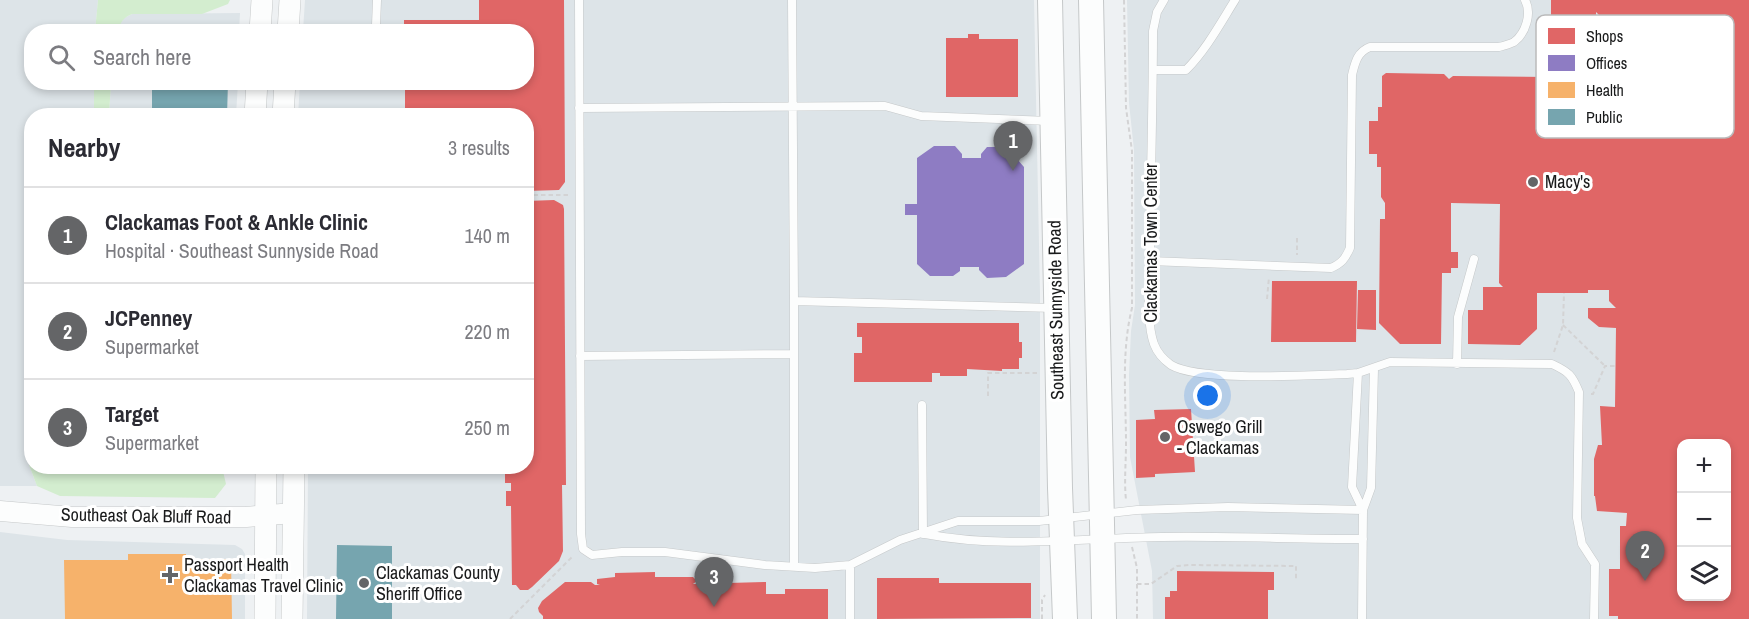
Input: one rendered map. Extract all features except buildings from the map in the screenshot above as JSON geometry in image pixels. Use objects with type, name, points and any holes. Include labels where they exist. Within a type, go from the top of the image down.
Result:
[{"type":"main road","points":[[260,24],[262,0]]},
{"type":"main road","points":[[288,24],[290,0]]},
{"type":"main road","name":"Southeast Sunnyside Road","points":[[1050,0],[1065,619]]},
{"type":"main road","points":[[1091,0],[1104,619]]},
{"type":"main road","points":[[255,108],[257,90]]},
{"type":"main road","points":[[283,108],[285,90]]},
{"type":"main road","points":[[265,619],[266,474]]},
{"type":"main road","points":[[292,619],[294,474]]},
{"type":"street","name":"Southeast Oak Bluff Road","points":[[0,511],[72,517],[246,517],[293,513]]},
{"type":"lane","points":[[376,24],[377,0]]},
{"type":"lane","points":[[579,0],[581,534],[583,549],[592,555],[664,552],[815,568],[850,565],[900,540],[958,521],[1039,521],[1103,539],[1171,537],[1363,539]]},
{"type":"lane","points":[[792,0],[794,567]]},
{"type":"lane","name":"Clackamas Town Center","points":[[1164,0],[1157,12],[1153,31],[1150,261],[1150,328],[1154,345],[1163,358],[1172,366],[1192,373],[1228,375],[1358,373],[1390,362],[1552,364],[1567,371],[1574,378],[1579,392],[1577,518],[1582,544],[1595,564],[1594,619]]},
{"type":"lane","points":[[1153,69],[1186,69],[1214,35],[1235,0]]},
{"type":"lane","points":[[1150,261],[1331,268],[1340,264],[1346,259],[1350,248],[1352,75],[1356,59],[1370,47],[1499,47],[1513,42],[1523,31],[1528,18],[1528,5],[1525,0]]},
{"type":"lane","points":[[579,108],[885,106],[921,116],[1052,121]]},
{"type":"lane","points":[[1457,364],[1458,317],[1474,259]]},
{"type":"lane","points":[[794,301],[1056,308]]},
{"type":"lane","points":[[580,356],[794,354]]},
{"type":"lane","points":[[1362,619],[1363,510],[1371,488],[1374,369]]},
{"type":"lane","points":[[1358,373],[1352,487],[1363,510]]},
{"type":"lane","points":[[922,405],[924,534]]},
{"type":"lane","points":[[924,534],[958,540],[1062,529],[1102,513],[1137,510],[1228,507],[1363,510]]},
{"type":"lane","points":[[850,565],[850,619]]},
{"type":"path","points":[[1124,0],[1126,108],[1132,150],[1132,297],[1125,371],[1124,485]]},
{"type":"path","points":[[534,195],[579,195]]},
{"type":"path","points":[[1297,238],[1297,255]]},
{"type":"path","points":[[1267,299],[1269,277]]},
{"type":"path","points":[[1553,355],[1563,325],[1564,293]]},
{"type":"path","points":[[1563,325],[1605,366],[1616,366]]},
{"type":"path","points":[[1588,394],[1593,394],[1605,366]]},
{"type":"path","points":[[988,396],[988,373],[1040,373]]},
{"type":"path","points":[[510,619],[583,549]]},
{"type":"path","points":[[1133,554],[1137,568],[1137,619]]},
{"type":"path","points":[[1137,584],[1151,584],[1177,566],[1189,565],[1296,566],[1296,580]]},
{"type":"path","points":[[1042,600],[1042,619]]},
{"type":"shaded area","points":[[0,0],[98,0],[96,24],[24,24],[24,90],[94,90],[94,108],[24,108],[24,474],[32,474],[37,486],[0,486]]},
{"type":"shaded area","points":[[305,0],[1034,0],[1040,293],[1040,619],[307,619],[308,474],[534,474],[534,108],[298,108],[300,90],[534,90],[534,24],[303,24]]},
{"type":"shaded area","points":[[1127,0],[1749,0],[1749,619],[1153,619],[1152,571],[1130,457],[1129,375],[1135,305],[1134,150],[1129,103]]},
{"type":"shaded area","points":[[240,13],[239,24],[120,24],[124,18],[132,14]]},
{"type":"shaded area","points":[[111,90],[238,90],[236,108],[109,108]]},
{"type":"shaded area","points":[[0,532],[67,540],[235,545],[245,554],[245,619],[0,619]]},
{"type":"green space","points":[[98,0],[230,0],[228,4],[202,14],[132,14],[120,24],[96,24]]},
{"type":"green space","points":[[94,90],[111,90],[109,108],[94,108]]},
{"type":"green space","points":[[32,474],[224,474],[226,484],[215,498],[60,496],[37,486]]},
{"type":"place","name":"Clackamas Foot & Ankle Clinic","points":[[1013,171]]},
{"type":"place","name":"Macy's","points":[[1533,182]]},
{"type":"place","name":"Oswego Grill - Clackamas","points":[[1165,437]]},
{"type":"place","name":"Passport Health Clackamas Travel Clinic","points":[[170,575]]},
{"type":"place","name":"JCPenney","points":[[1645,581]]},
{"type":"place","name":"Clackamas County Sheriff Office","points":[[364,583]]},
{"type":"place","name":"Target","points":[[714,607]]}]
